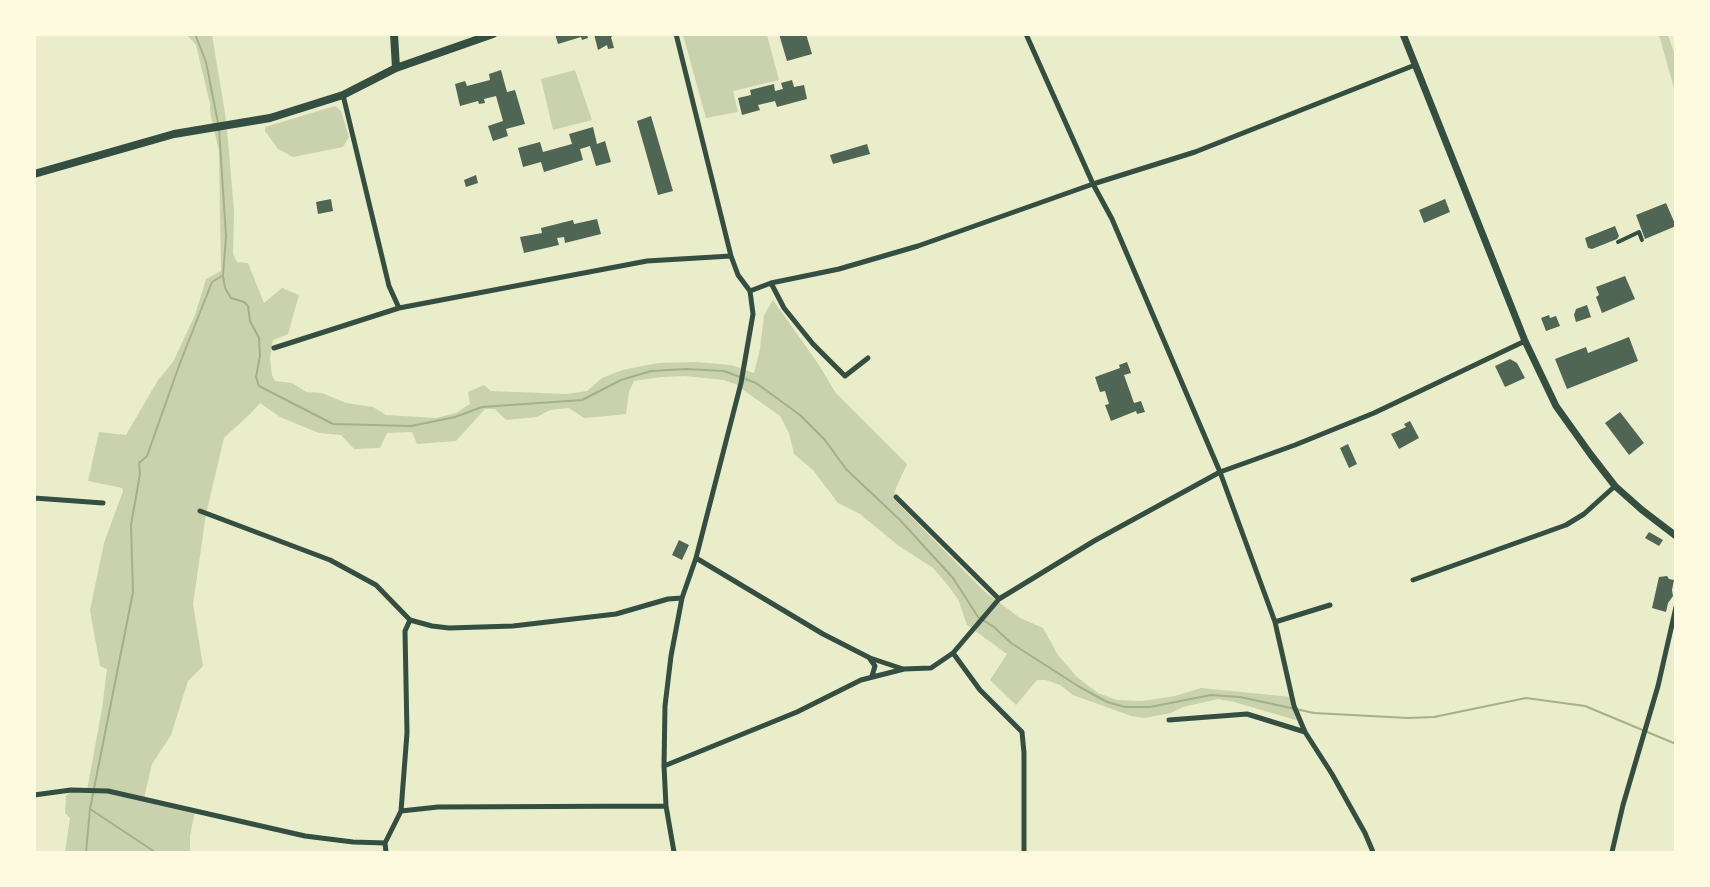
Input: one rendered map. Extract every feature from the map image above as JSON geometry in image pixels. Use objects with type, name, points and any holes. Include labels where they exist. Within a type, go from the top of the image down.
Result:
[{"type":"main road","points":[[394,34],[396,68]]},
{"type":"main road","points":[[34,174],[174,134],[270,118],[343,95],[396,68],[493,34]]},
{"type":"main road","points":[[1404,34],[1525,341],[1556,406],[1615,486],[1676,536]]},
{"type":"street","points":[[674,852],[666,806],[664,766],[665,706],[671,656],[682,598],[696,558],[741,383],[753,314],[750,291],[738,275],[731,256],[676,34]]},
{"type":"street","points":[[1026,34],[1093,184],[1112,219],[1220,472],[1275,622],[1294,706],[1305,732],[1332,774],[1373,852]]},
{"type":"street","points":[[750,291],[918,246],[1093,184],[1195,152],[1415,65]]},
{"type":"street","points":[[343,95],[390,286],[399,308]]},
{"type":"street","points":[[1618,242],[1639,232],[1642,240]]},
{"type":"street","points":[[274,348],[399,308],[647,261],[731,256]]},
{"type":"street","points":[[771,284],[784,308],[813,344],[844,376],[868,358]]},
{"type":"street","points":[[664,766],[797,712],[872,676],[904,669],[931,668],[953,653],[999,599],[1094,541],[1220,472],[1374,413],[1525,341]]},
{"type":"street","points":[[1413,580],[1566,525],[1584,514],[1615,486]]},
{"type":"street","points":[[896,497],[999,599]]},
{"type":"street","points":[[34,498],[103,503]]},
{"type":"street","points":[[200,511],[330,560],[376,585],[410,620],[421,624],[449,628],[513,626],[616,614],[668,599],[682,598]]},
{"type":"street","points":[[696,558],[823,634],[870,658],[904,669]]},
{"type":"street","points":[[1275,622],[1330,605]]},
{"type":"street","points":[[1612,852],[1644,737],[1676,607]]},
{"type":"street","points":[[386,852],[385,843],[401,811],[407,733],[405,631],[410,620]]},
{"type":"street","points":[[953,653],[980,690],[1022,732],[1024,852]]},
{"type":"street","points":[[870,658],[875,666],[872,676]]},
{"type":"street","points":[[1169,720],[1247,714],[1305,732]]},
{"type":"street","points":[[34,795],[71,790],[108,791],[305,836],[385,843]]},
{"type":"street","points":[[401,811],[438,807],[666,806]]},
{"type":"green space","points":[[187,35],[212,35],[229,151],[234,212],[233,254],[237,262],[248,263],[264,303],[282,288],[299,295],[288,334],[273,340],[270,358],[275,381],[292,383],[306,392],[322,393],[346,403],[373,407],[386,415],[436,418],[456,413],[470,404],[468,392],[484,385],[491,391],[567,394],[587,391],[602,378],[622,370],[658,363],[696,362],[731,365],[754,373],[760,349],[764,315],[773,300],[819,365],[835,392],[907,464],[893,498],[985,592],[1020,618],[1043,628],[1058,655],[1077,677],[1098,693],[1117,700],[1142,701],[1175,696],[1201,688],[1292,697],[1299,721],[1218,699],[1183,707],[1171,713],[1144,718],[1131,716],[1073,695],[1060,685],[1046,680],[1037,680],[1016,705],[990,680],[1007,654],[967,625],[958,599],[933,568],[899,546],[860,514],[838,503],[813,470],[794,454],[789,433],[780,416],[735,384],[724,380],[685,376],[634,381],[629,392],[626,414],[584,418],[569,408],[550,410],[537,417],[506,420],[495,409],[485,409],[456,441],[417,444],[412,432],[387,433],[380,448],[354,449],[341,435],[319,433],[280,417],[260,403],[224,438],[206,514],[193,604],[203,666],[188,681],[171,735],[152,764],[144,798],[195,811],[190,836],[190,852],[65,852],[70,818],[65,813],[66,796],[71,790],[87,790],[102,709],[107,669],[100,666],[90,610],[104,543],[123,491],[122,488],[88,481],[99,432],[126,435],[158,380],[173,362],[195,315],[206,279],[221,271],[219,151],[196,45]]},
{"type":"green space","points":[[683,35],[767,35],[779,80],[733,91],[738,112],[706,118]]},
{"type":"green space","points":[[1659,35],[1668,35],[1675,55],[1675,92]]},
{"type":"green space","points":[[575,70],[592,120],[553,130],[541,79]]},
{"type":"green space","points":[[335,106],[341,111],[349,137],[343,147],[293,157],[278,149],[265,131],[265,127]]},
{"type":"building","points":[[555,34],[587,34],[588,38],[582,40],[581,37],[558,44]]},
{"type":"building","points":[[594,34],[616,34],[611,37],[614,48],[608,49],[607,45],[598,50]]},
{"type":"building","points":[[779,34],[806,34],[812,54],[787,61]]},
{"type":"building","points":[[501,70],[507,92],[515,90],[525,124],[506,129],[508,136],[493,141],[488,126],[503,121],[496,96],[484,99],[485,103],[479,104],[478,101],[460,106],[455,84],[465,81],[467,86],[490,80],[489,74]]},
{"type":"building","points":[[792,80],[794,87],[804,85],[807,99],[777,107],[775,101],[758,105],[760,110],[742,115],[738,98],[751,95],[750,90],[774,84],[775,91],[783,89],[781,83]]},
{"type":"building","points":[[651,116],[673,191],[658,195],[637,121]]},
{"type":"building","points":[[593,127],[597,144],[605,141],[611,162],[596,166],[590,146],[580,149],[583,160],[544,172],[541,162],[523,167],[518,148],[540,142],[543,152],[572,144],[569,134]]},
{"type":"building","points":[[867,144],[870,154],[833,164],[830,155]]},
{"type":"building","points":[[476,175],[478,183],[466,187],[464,180]]},
{"type":"building","points":[[331,199],[333,211],[318,214],[316,202]]},
{"type":"building","points":[[1445,199],[1450,212],[1424,223],[1419,210]]},
{"type":"building","points":[[1666,203],[1676,226],[1645,239],[1636,215]]},
{"type":"building","points":[[597,219],[601,234],[565,243],[564,237],[557,238],[559,245],[524,253],[520,237],[542,233],[541,228],[573,220],[574,224]]},
{"type":"building","points":[[1615,226],[1619,236],[1617,239],[1592,249],[1588,248],[1585,238]]},
{"type":"building","points":[[1625,276],[1635,299],[1602,313],[1596,297],[1599,295],[1596,287]]},
{"type":"building","points":[[1587,305],[1591,317],[1576,322],[1574,315],[1576,309]]},
{"type":"building","points":[[1549,315],[1550,318],[1556,316],[1560,326],[1546,331],[1541,318]]},
{"type":"building","points":[[1629,337],[1638,361],[1567,389],[1555,359],[1586,347],[1588,353]]},
{"type":"building","points":[[1510,359],[1517,363],[1525,378],[1505,387],[1495,366]]},
{"type":"building","points":[[1127,362],[1131,373],[1124,375],[1134,403],[1141,401],[1145,412],[1137,414],[1136,411],[1111,421],[1105,405],[1109,404],[1105,391],[1100,392],[1095,377],[1120,368],[1119,365]]},
{"type":"building","points":[[1620,412],[1644,443],[1629,455],[1605,423]]},
{"type":"building","points":[[1410,421],[1419,438],[1399,449],[1391,434],[1406,427],[1404,424]]},
{"type":"building","points":[[1348,444],[1357,464],[1349,468],[1340,448]]},
{"type":"building","points":[[1649,532],[1663,540],[1659,546],[1645,538]]},
{"type":"building","points":[[679,540],[689,545],[682,560],[672,555]]},
{"type":"building","points":[[1667,576],[1674,580],[1673,596],[1666,612],[1652,608],[1659,577]]},
{"type":"waterway","points":[[195,34],[206,62],[218,123]]},
{"type":"waterway","points":[[219,129],[226,236],[223,276],[225,288],[231,298],[244,302],[248,306],[250,321],[259,338],[260,356],[256,377],[259,386],[333,424],[411,426],[455,417],[482,407],[582,400],[621,380],[651,371],[686,369],[724,371],[756,383],[800,415],[825,440],[846,469],[900,520],[953,578],[978,617],[994,627],[1011,643],[1107,702],[1125,707],[1150,707],[1211,695],[1240,697],[1314,713],[1408,718],[1434,717],[1526,698],[1585,706],[1676,744]]},
{"type":"waterway","points":[[86,852],[90,809],[133,592],[131,525],[140,474],[139,463],[147,456],[212,282],[222,276]]},
{"type":"waterway","points":[[90,809],[155,852]]}]
